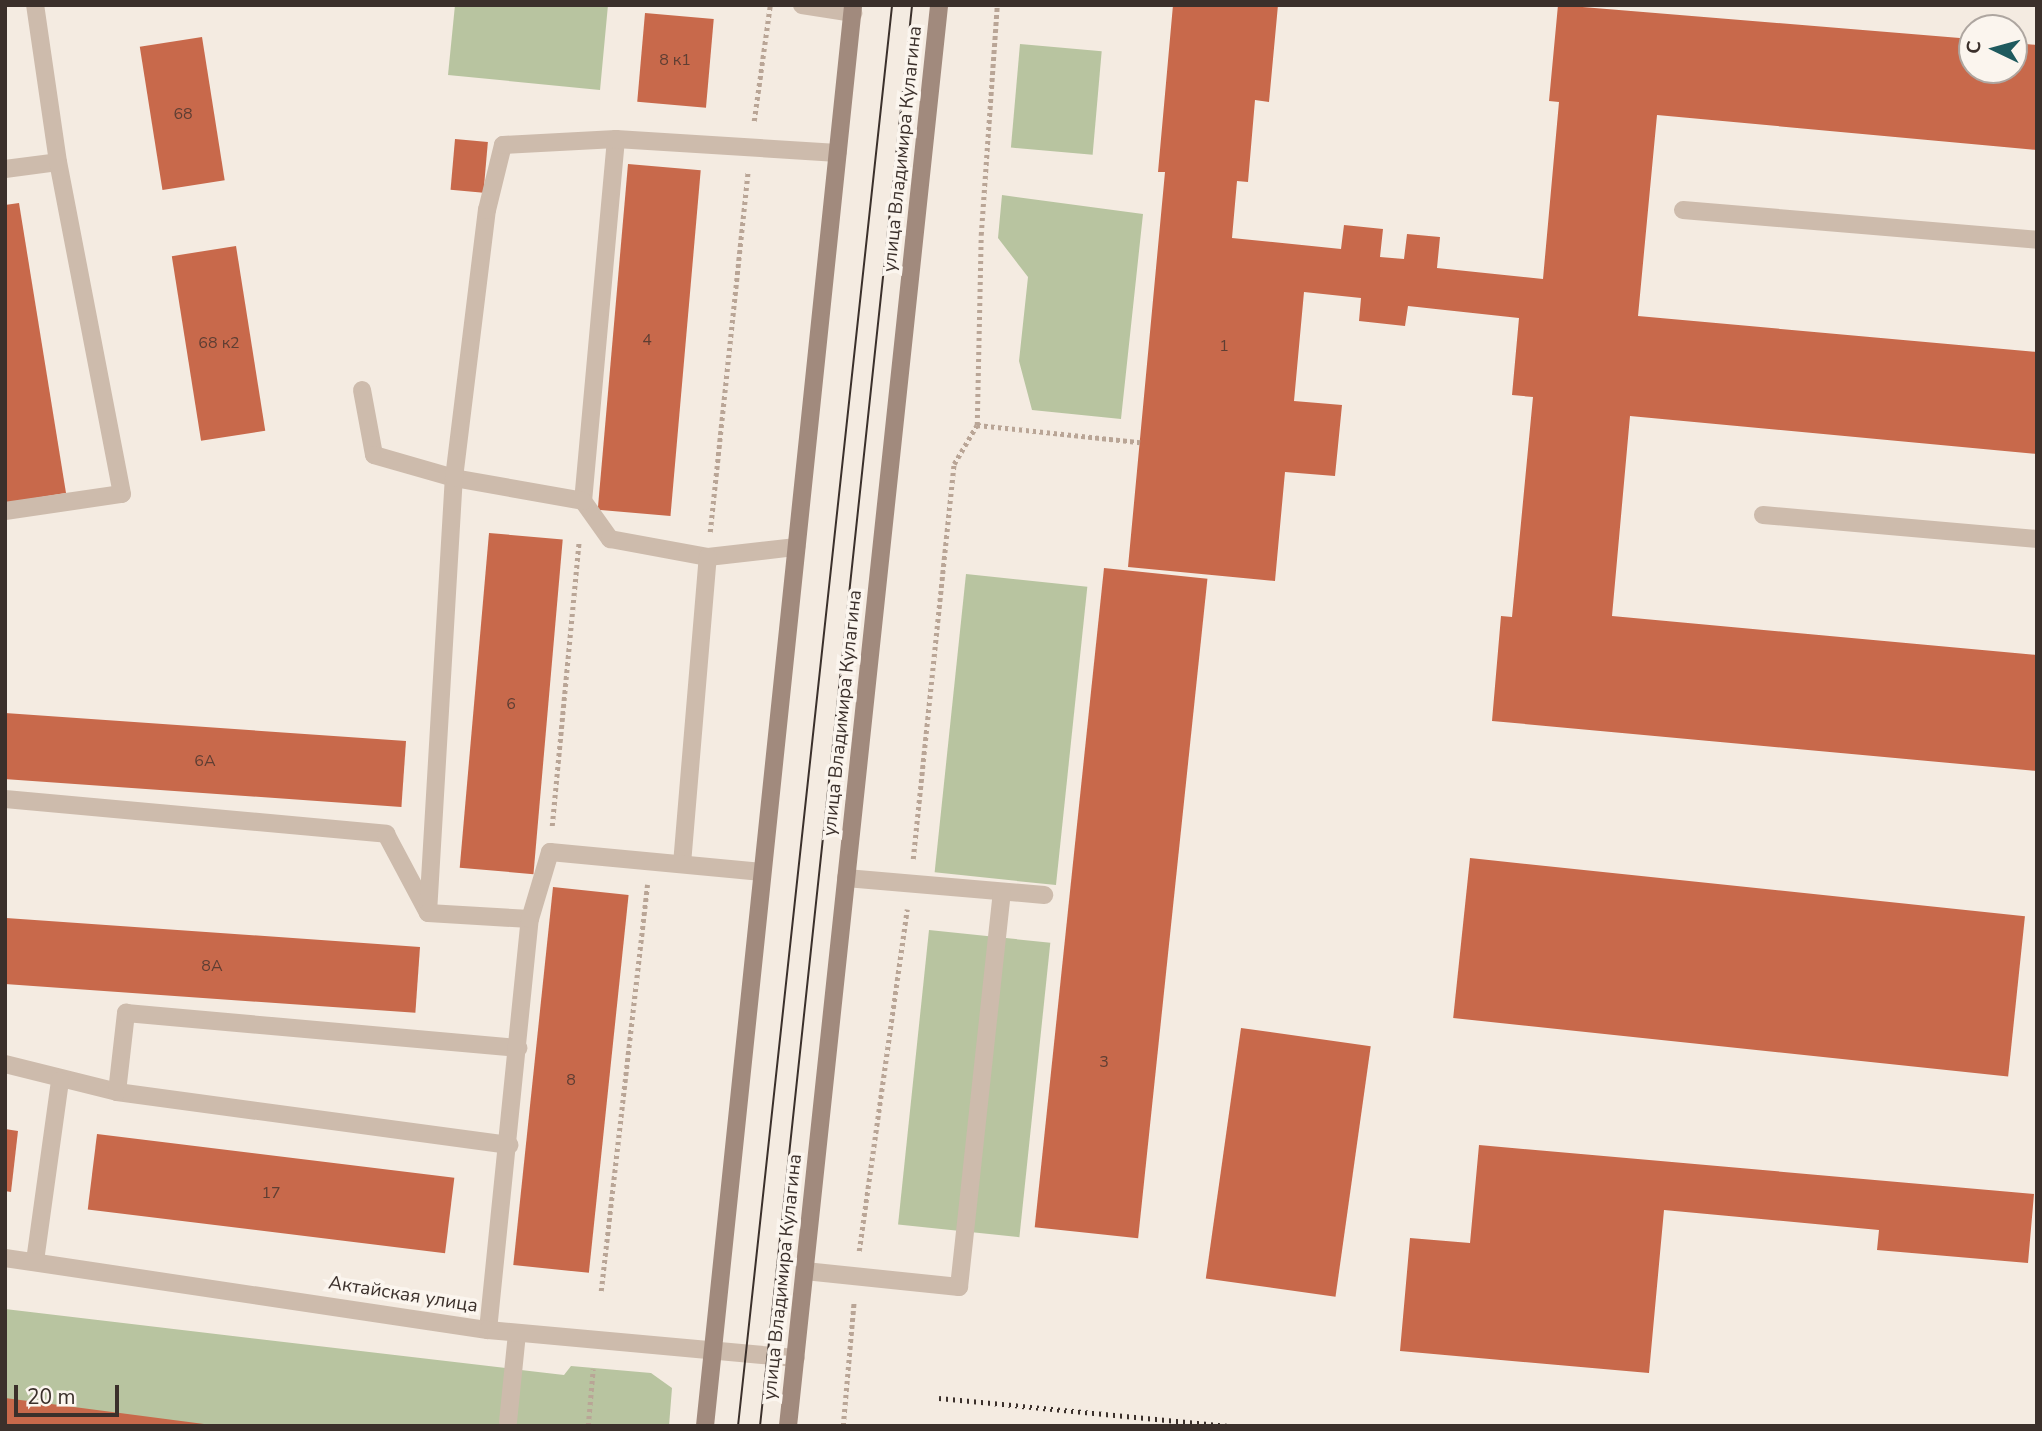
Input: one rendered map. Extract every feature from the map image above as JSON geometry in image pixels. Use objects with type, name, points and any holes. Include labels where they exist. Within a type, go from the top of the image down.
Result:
[{"type":"main road","name":"улица Владимира Кулагина","points":[[788,1426],[939,5]]},
{"type":"main road","points":[[705,1426],[853,9]]},
{"type":"street","points":[[5,511],[122,495],[58,162],[35,5]]},
{"type":"street","points":[[802,5],[853,9]]},
{"type":"street","points":[[616,139],[583,500],[610,539],[708,557],[796,547]]},
{"type":"street","points":[[428,914],[454,478],[487,210],[503,145],[616,139],[838,153]]},
{"type":"street","points":[[5,169],[58,162]]},
{"type":"street","points":[[1683,210],[2037,240]]},
{"type":"street","points":[[362,390],[374,455],[454,478],[583,500]]},
{"type":"street","points":[[1763,515],[2037,539]]},
{"type":"street","points":[[682,864],[708,557]]},
{"type":"street","points":[[5,799],[386,834],[428,914]]},
{"type":"street","points":[[488,1330],[530,919],[550,852],[762,872]]},
{"type":"street","points":[[846,878],[1044,895]]},
{"type":"street","points":[[805,1271],[959,1287],[1002,892]]},
{"type":"street","points":[[428,914],[530,919]]},
{"type":"street","points":[[117,1092],[126,1013],[518,1048]]},
{"type":"street","points":[[5,1064],[60,1081],[117,1092],[509,1145]]},
{"type":"street","points":[[35,1261],[60,1081]]},
{"type":"street","name":"Актайская улица","points":[[5,1258],[488,1330],[713,1354],[796,1358]]},
{"type":"street","points":[[508,1422],[517,1333]]},
{"type":"path","points":[[843,1426],[856,1277],[911,884],[954,464],[977,425],[981,235],[998,5]]},
{"type":"path","points":[[977,425],[1140,442]]},
{"type":"path","points":[[550,852],[583,500]]},
{"type":"path","points":[[588,1426],[593,1369]]},
{"type":"green space","points":[[455,5],[608,5],[600,90],[448,75]]},
{"type":"green space","points":[[1020,44],[1102,51],[1093,155],[1011,148]]},
{"type":"green space","points":[[1002,195],[1143,214],[1121,419],[1032,410],[1019,361],[1028,277],[998,238]]},
{"type":"green space","points":[[966,574],[1087,587],[1056,885],[935,872]]},
{"type":"green space","points":[[929,930],[1050,943],[1019,1237],[898,1224]]},
{"type":"green space","points":[[5,1309],[564,1375],[571,1366],[651,1373],[672,1388],[669,1426],[5,1426]]},
{"type":"building","points":[[1173,5],[1278,5],[1269,102],[1255,100],[1248,182],[1237,181],[1232,238],[1341,249],[1344,225],[1383,229],[1380,257],[1404,259],[1407,234],[1440,237],[1437,268],[1543,279],[1559,102],[1549,101],[1558,5],[1958,38],[1958,84],[2028,84],[2028,44],[2037,45],[2037,150],[1657,115],[1638,316],[2037,352],[2037,454],[1630,416],[1612,616],[2037,655],[2037,771],[1492,721],[1501,616],[1512,617],[1533,397],[1512,395],[1519,318],[1408,306],[1405,326],[1359,321],[1361,298],[1304,292],[1294,401],[1342,405],[1335,476],[1285,472],[1275,581],[1128,567],[1165,172],[1158,172]]},
{"type":"building","points":[[645,13],[714,19],[706,108],[637,102]]},
{"type":"building","points":[[202,37],[225,180],[162,190],[140,47]]},
{"type":"building","points":[[455,139],[488,142],[483,193],[451,190]]},
{"type":"building","points":[[628,164],[701,170],[670,516],[598,510]]},
{"type":"building","points":[[19,203],[66,493],[5,503],[5,205]]},
{"type":"building","points":[[236,246],[265,431],[201,441],[172,256]]},
{"type":"building","points":[[489,533],[563,539],[533,874],[460,868]]},
{"type":"building","points":[[1104,568],[1207,579],[1138,1238],[1035,1227]]},
{"type":"building","points":[[5,713],[406,741],[401,807],[5,779]]},
{"type":"building","points":[[1470,858],[2025,916],[2008,1076],[1453,1018]]},
{"type":"building","points":[[553,887],[629,895],[589,1273],[513,1265]]},
{"type":"building","points":[[6,918],[420,947],[415,1013],[5,984]]},
{"type":"building","points":[[1241,1028],[1371,1046],[1336,1297],[1206,1279]]},
{"type":"building","points":[[5,1129],[18,1131],[11,1192],[5,1191]]},
{"type":"building","points":[[97,1134],[454,1178],[445,1253],[88,1209]]},
{"type":"building","points":[[1479,1145],[2034,1194],[2028,1263],[1877,1250],[1879,1230],[1664,1210],[1649,1373],[1400,1351],[1410,1238],[1470,1243]]},
{"type":"building","points":[[5,1398],[204,1424],[204,1426],[5,1426]]},
{"type":"tram line","points":[[738,1426],[892,5]]},
{"type":"tram line","points":[[760,1426],[912,5]]},
{"type":"railway","points":[[939,1398],[1229,1426]]}]
